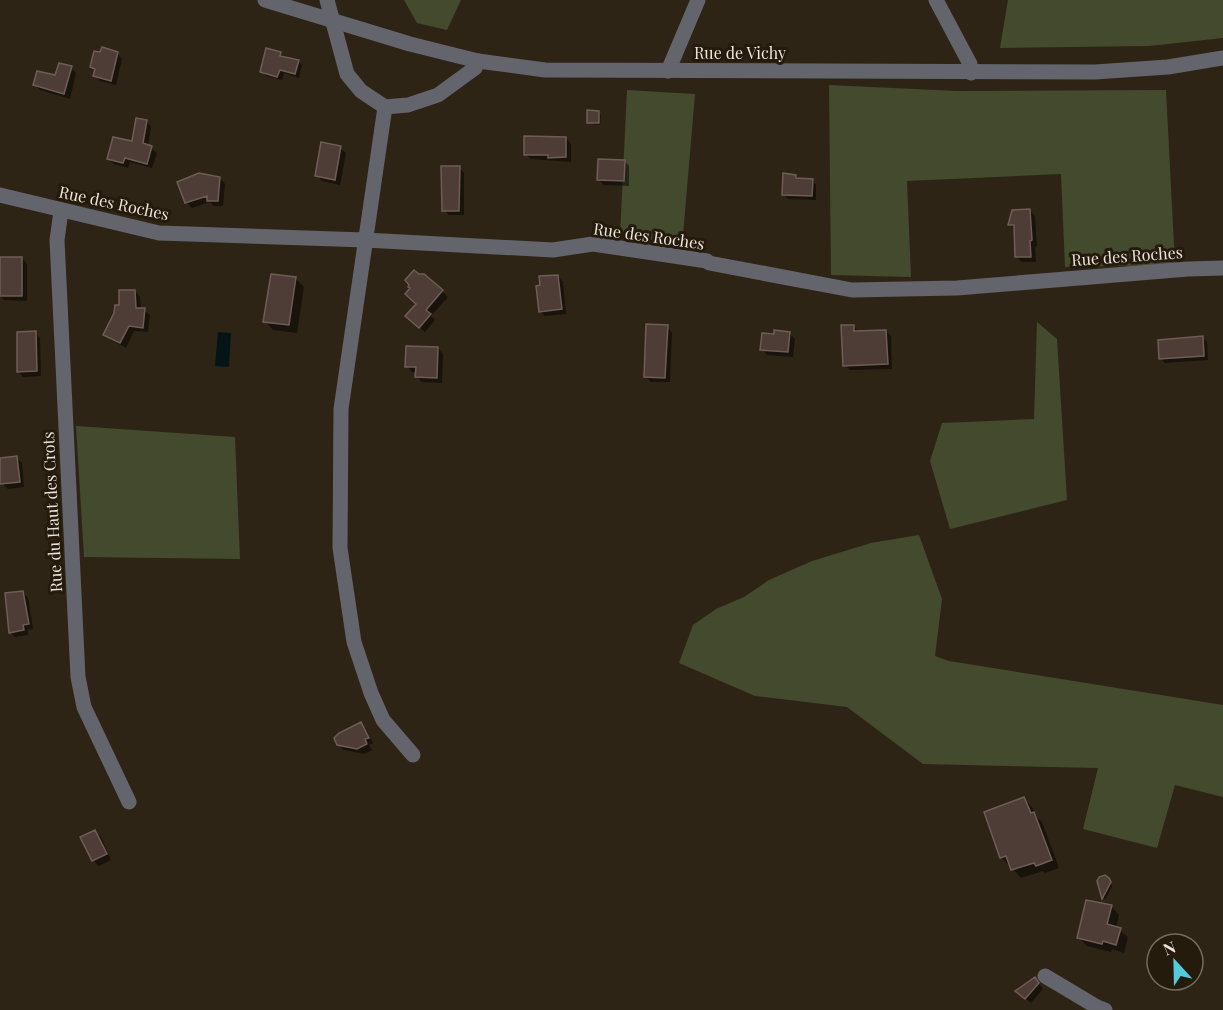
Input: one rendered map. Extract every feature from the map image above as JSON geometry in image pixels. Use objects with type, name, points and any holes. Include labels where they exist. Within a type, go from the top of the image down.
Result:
[{"type":"street","name":"Rue de Vichy","points":[[265,0],[410,44],[478,61],[545,70],[1095,72],[1168,67],[1223,58]]},
{"type":"street","points":[[327,0],[347,74],[361,91],[385,107],[408,105],[438,95],[475,68],[478,61]]},
{"type":"street","points":[[668,71],[698,0]]},
{"type":"street","points":[[936,0],[970,64],[971,73]]},
{"type":"street","points":[[385,107],[341,409],[340,548],[354,642],[371,693],[383,720],[413,755]]},
{"type":"street","name":"Rue des Roches","points":[[0,195],[159,233],[553,249],[593,244],[707,261],[852,290],[957,288],[1223,268]]},
{"type":"street","name":"Rue du Haut des Crots","points":[[61,210],[57,240],[78,677],[84,707],[129,802]]},
{"type":"street","points":[[1045,976],[1105,1010]]},
{"type":"green space","points":[[404,0],[461,0],[447,30],[417,23]]},
{"type":"green space","points":[[1008,0],[1223,0],[1223,38],[1149,46],[1000,48]]},
{"type":"green space","points":[[829,85],[956,91],[1166,90],[1175,265],[1065,267],[1061,174],[907,181],[911,277],[831,275]]},
{"type":"green space","points":[[627,90],[695,94],[682,247],[620,236]]},
{"type":"green space","points":[[1037,322],[1057,339],[1067,500],[950,529],[930,461],[942,423],[1034,419]]},
{"type":"green space","points":[[76,426],[235,437],[240,559],[84,557]]},
{"type":"green space","points":[[919,535],[942,599],[935,656],[949,661],[1223,705],[1223,797],[1175,785],[1157,848],[1083,829],[1098,768],[923,764],[847,707],[755,696],[679,663],[693,625],[716,609],[744,597],[769,580],[812,561],[871,543]]},
{"type":"shaded area","points":[[218,332],[231,333],[229,367],[215,366]]},
{"type":"building","points":[[102,47],[118,52],[111,81],[93,76],[95,69],[90,67],[94,51],[100,52]]},
{"type":"building","points":[[266,48],[281,52],[280,56],[299,60],[295,74],[280,70],[277,77],[260,72]]},
{"type":"building","points":[[59,63],[72,66],[64,94],[33,85],[37,71],[55,75]]},
{"type":"building","points":[[587,110],[599,111],[599,123],[587,123]]},
{"type":"building","points":[[136,118],[147,120],[143,143],[152,146],[147,164],[125,158],[123,163],[107,159],[113,137],[132,141]]},
{"type":"building","points":[[524,136],[566,137],[566,157],[548,158],[548,155],[524,155]]},
{"type":"building","points":[[321,142],[341,146],[335,180],[315,176]]},
{"type":"building","points":[[598,159],[625,160],[624,181],[597,180]]},
{"type":"building","points":[[441,166],[460,166],[459,211],[442,211]]},
{"type":"building","points":[[199,173],[220,177],[218,201],[207,201],[207,196],[185,203],[177,182]]},
{"type":"building","points":[[783,173],[796,175],[796,178],[813,179],[812,196],[782,195]]},
{"type":"building","points":[[1030,209],[1031,257],[1015,257],[1014,225],[1008,225],[1012,210]]},
{"type":"building","points":[[0,257],[22,257],[22,296],[0,296]]},
{"type":"building","points":[[414,270],[419,274],[424,274],[443,290],[426,310],[431,314],[419,328],[405,316],[416,304],[405,294],[410,288],[405,280]]},
{"type":"building","points":[[271,274],[296,277],[289,325],[263,322]]},
{"type":"building","points":[[558,275],[562,309],[539,312],[536,286],[540,285],[539,276]]},
{"type":"building","points":[[119,290],[135,290],[136,308],[145,308],[143,328],[129,326],[120,343],[103,335],[114,313],[115,305],[119,305]]},
{"type":"building","points":[[646,324],[668,325],[665,378],[644,377]]},
{"type":"building","points":[[841,325],[854,325],[854,331],[886,330],[888,364],[843,366]]},
{"type":"building","points":[[774,330],[790,332],[788,352],[760,350],[762,333],[774,334]]},
{"type":"building","points":[[36,331],[37,371],[17,372],[17,332]]},
{"type":"building","points":[[1203,336],[1204,356],[1159,359],[1158,340]]},
{"type":"building","points":[[406,346],[438,347],[437,378],[415,377],[416,367],[405,367]]},
{"type":"building","points":[[17,456],[20,482],[0,484],[0,458]]},
{"type":"building","points":[[23,591],[29,624],[23,625],[24,630],[9,633],[5,593]]},
{"type":"building","points":[[361,722],[369,738],[365,739],[367,744],[357,749],[337,745],[334,738],[339,733]]},
{"type":"building","points":[[1024,797],[1031,813],[1034,812],[1052,860],[1036,866],[1034,863],[1011,870],[1006,856],[1000,858],[984,812]]},
{"type":"building","points":[[95,830],[107,854],[92,861],[80,837]]},
{"type":"building","points":[[1105,875],[1111,882],[1102,899],[1097,881],[1099,877]]},
{"type":"building","points":[[1086,900],[1112,905],[1107,924],[1121,928],[1116,945],[1077,938]]},
{"type":"building","points":[[1035,977],[1039,983],[1025,999],[1015,991]]}]
